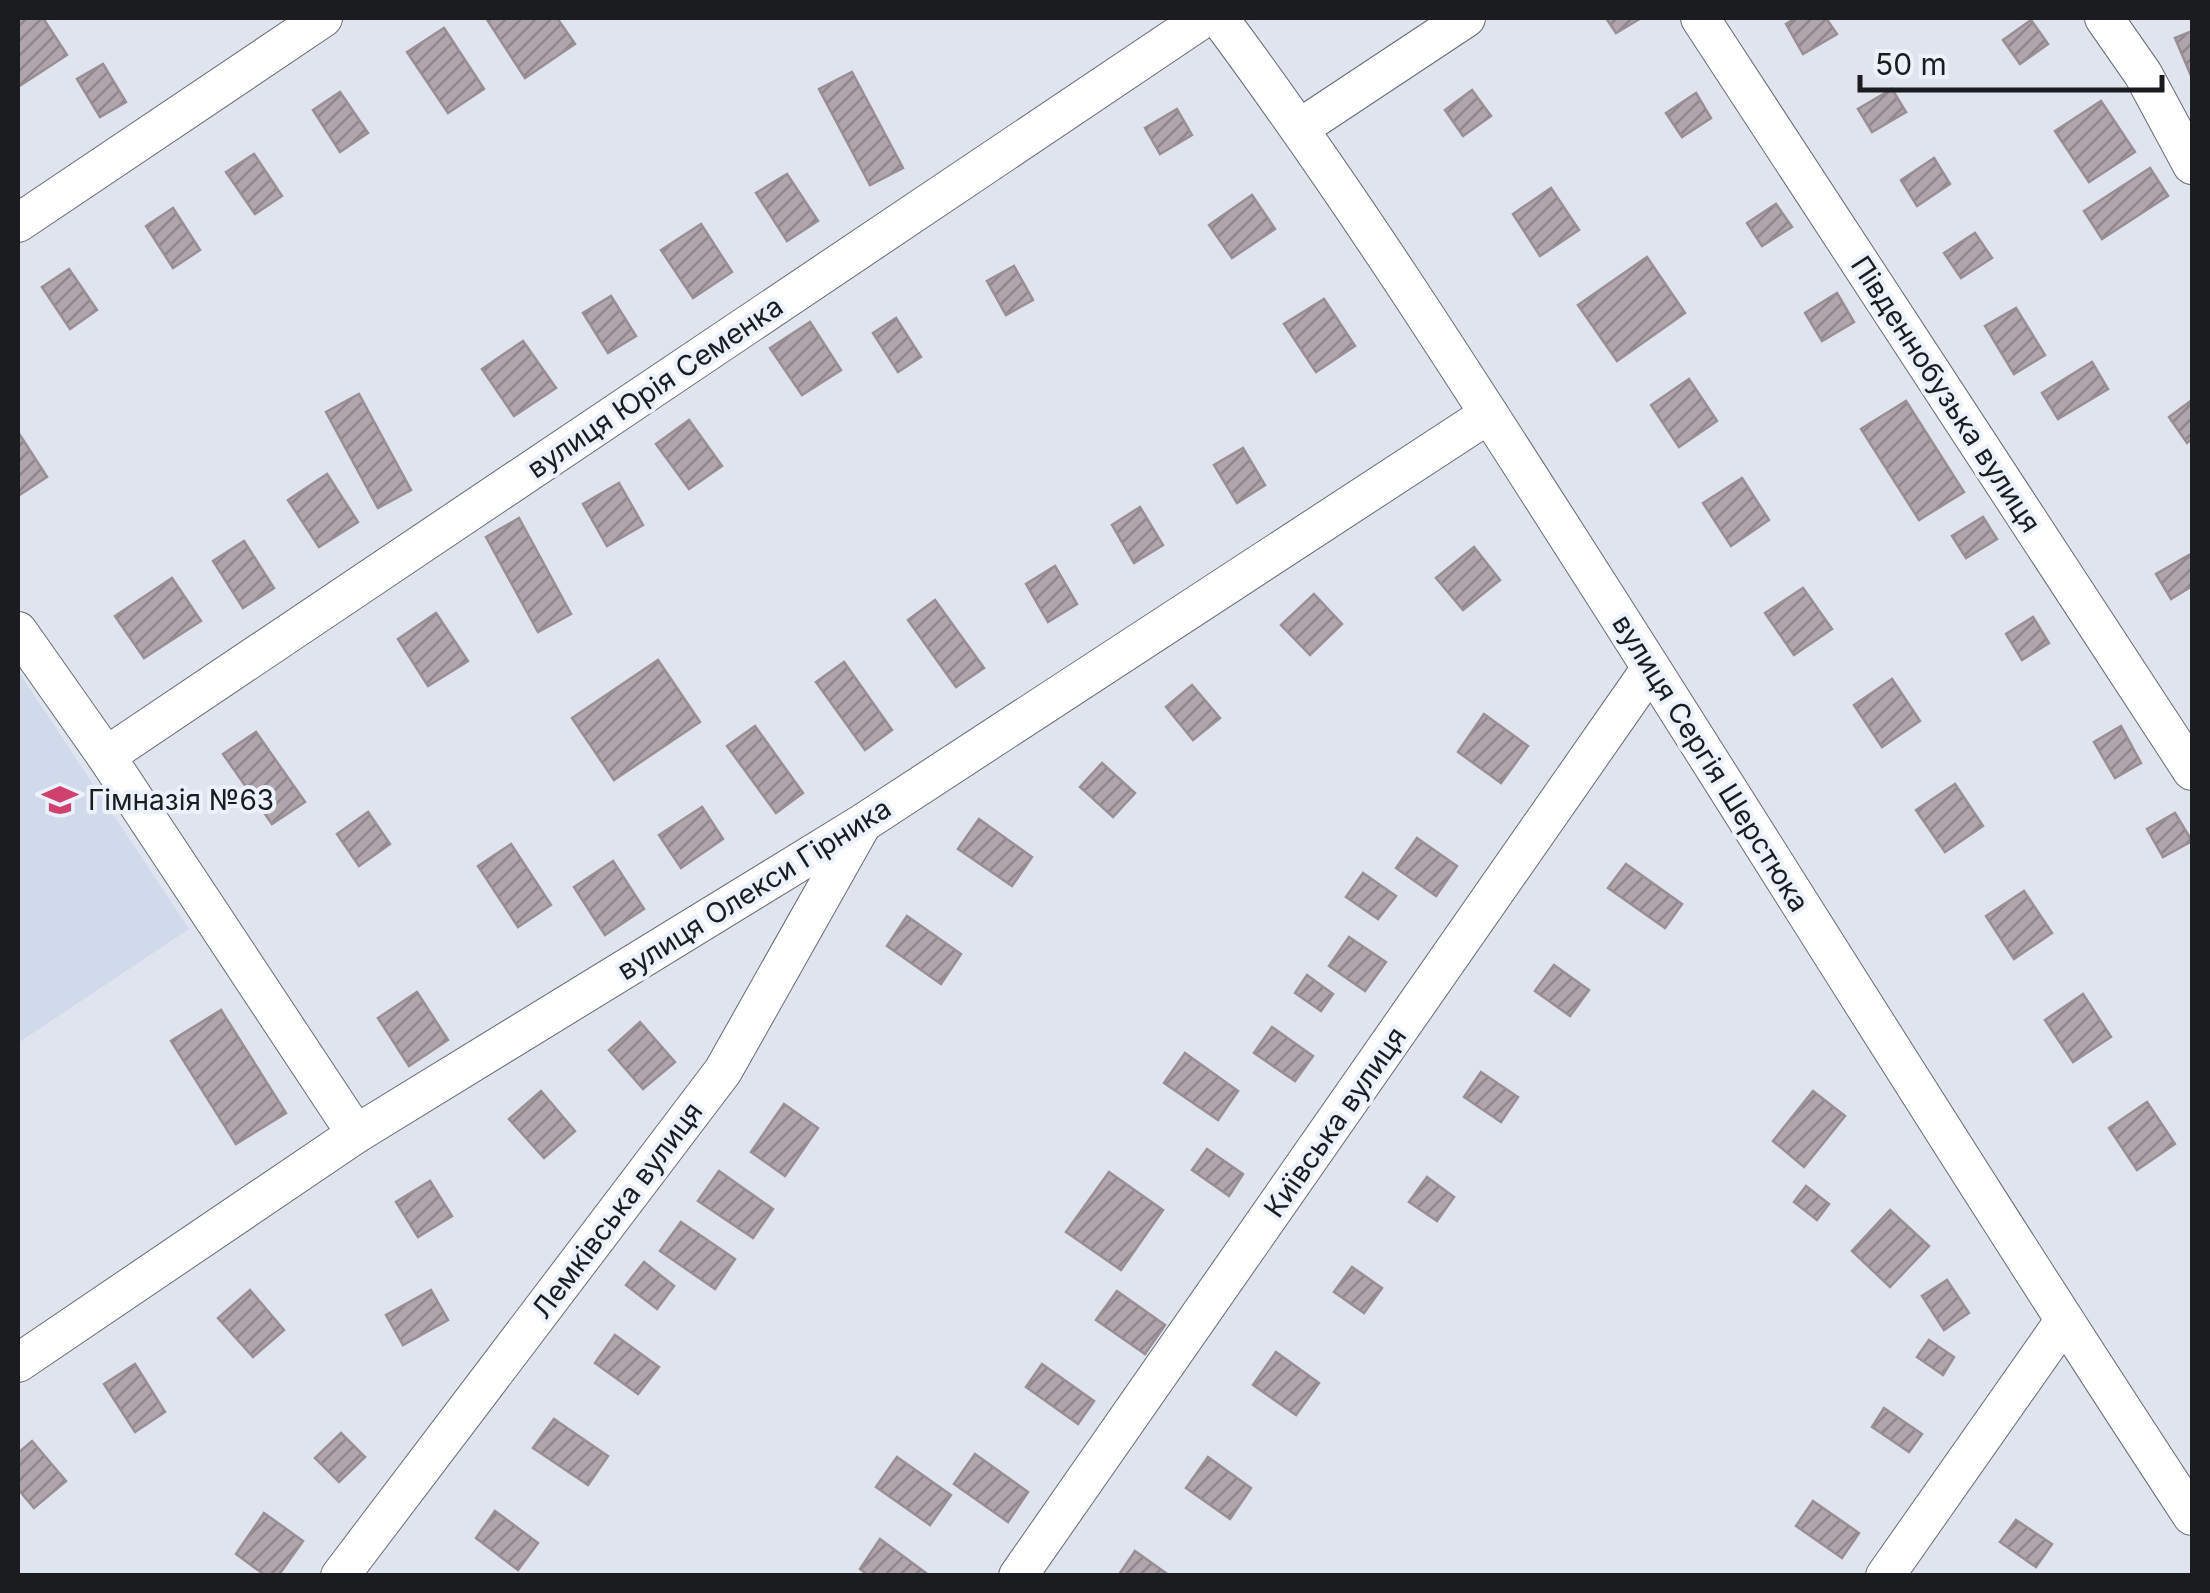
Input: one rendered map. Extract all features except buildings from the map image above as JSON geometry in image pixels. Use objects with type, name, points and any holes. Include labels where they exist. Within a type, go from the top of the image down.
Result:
[{"type":"street","points":[[18,222],[324,18]]},
{"type":"street","name":"вулиця Юрія Семенка","points":[[106,756],[1204,18]]},
{"type":"street","name":"вулиця Сергія Шерстюка","points":[[1219,18],[1300,128],[1489,414],[2064,1321],[2192,1516]]},
{"type":"street","points":[[1300,128],[1466,18]]},
{"type":"street","name":"Південнобузька вулиця","points":[[1700,18],[2192,771]]},
{"type":"street","points":[[2104,18],[2143,74],[2192,165]]},
{"type":"street","name":"вулиця Олекси Гірника","points":[[18,1363],[356,1134],[863,823],[1489,414]]},
{"type":"street","points":[[18,631],[106,756],[356,1134]]},
{"type":"street","name":"Київська вулиця","points":[[1018,1576],[1651,668]]},
{"type":"street","name":"Лемківська вулиця","points":[[340,1576],[723,1071],[863,823]]},
{"type":"street","points":[[1885,1576],[2064,1321]]},
{"type":"shaded area","name":"Гімназія №63","points":[[18,671],[189,929],[18,1043]]},
{"type":"place","name":"Гімназія №63","points":[[60,800]]}]
